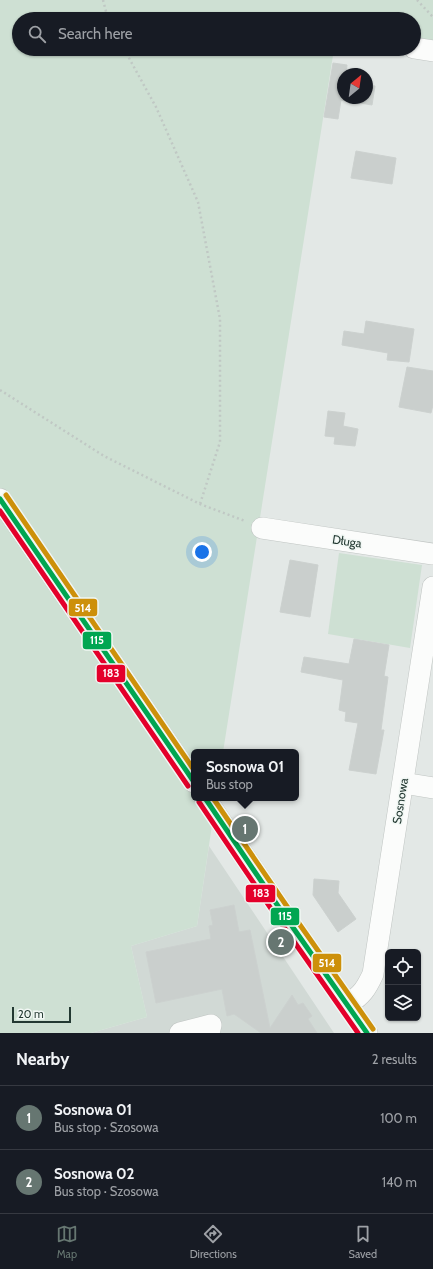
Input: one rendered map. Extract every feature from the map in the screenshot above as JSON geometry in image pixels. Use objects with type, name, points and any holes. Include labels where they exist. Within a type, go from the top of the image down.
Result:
[{"type":"street","points":[[421,49],[433,51]]},
{"type":"street","points":[[0,499],[191,778]]},
{"type":"street","name":"Długa","points":[[262,528],[433,554]]},
{"type":"street","name":"Sosnowa","points":[[348,1004],[359,996],[366,988],[373,974],[433,587]]},
{"type":"street","points":[[403,783],[433,788]]},
{"type":"street","points":[[207,801],[280,909],[368,1033]]},
{"type":"street","points":[[180,1033],[211,1025],[209,1033]]},
{"type":"path","points":[[103,0],[106,12]]},
{"type":"path","points":[[417,0],[433,17]]},
{"type":"path","points":[[128,56],[156,107],[198,202],[220,319],[220,442],[200,504]]},
{"type":"path","points":[[0,390],[104,456],[200,504],[262,528]]},
{"type":"shaded area","points":[[209,846],[334,1033],[91,1033],[147,1017],[131,946],[197,926]]},
{"type":"green space","points":[[0,0],[433,0],[433,42],[421,39],[421,12],[12,12],[12,56],[333,56],[223,749],[191,749],[191,801],[216,801],[197,926],[131,946],[147,1017],[91,1033],[0,1033]]},
{"type":"green space","points":[[339,553],[422,565],[410,648],[328,634]]},
{"type":"building","points":[[333,63],[347,65],[347,68],[337,68],[337,104],[340,104],[338,119],[324,117]]},
{"type":"building","points":[[373,86],[375,86],[373,99]]},
{"type":"building","points":[[356,151],[396,158],[392,184],[351,178]]},
{"type":"building","points":[[366,321],[414,329],[409,362],[387,360],[388,353],[342,345],[344,331],[364,334]]},
{"type":"building","points":[[407,367],[433,371],[433,405],[431,413],[399,407]]},
{"type":"building","points":[[328,411],[345,413],[343,426],[358,429],[355,446],[334,444],[335,437],[325,436]]},
{"type":"building","points":[[290,560],[318,565],[310,617],[280,612]]},
{"type":"building","points":[[354,639],[389,645],[384,676],[388,677],[381,730],[384,730],[376,774],[349,770],[358,723],[345,721],[346,712],[339,710],[343,680],[301,672],[304,657],[349,664]]},
{"type":"building","points":[[314,879],[339,881],[338,893],[356,919],[338,932],[313,895]]},
{"type":"building","points":[[234,905],[239,932],[250,930],[270,1028],[292,995],[298,1005],[303,1003],[312,1016],[308,1019],[317,1033],[261,1033],[234,1014],[227,1016],[222,989],[156,1003],[146,952],[211,939],[209,926],[213,925],[210,910]]},
{"type":"transit line","name":"514","points":[[6,495],[191,766]]},
{"type":"transit line","name":"115","points":[[0,499],[191,778]]},
{"type":"transit line","name":"183","points":[[0,511],[188,786]]},
{"type":"transit line","name":"115","points":[[207,801],[280,909],[367,1033]]},
{"type":"transit line","name":"514","points":[[215,801],[373,1029]]},
{"type":"transit line","name":"183","points":[[199,802],[358,1033]]},
{"type":"place","name":"Sosnowa 01","points":[[245,829]]},
{"type":"place","name":"Sosnowa 02","points":[[281,942]]}]
